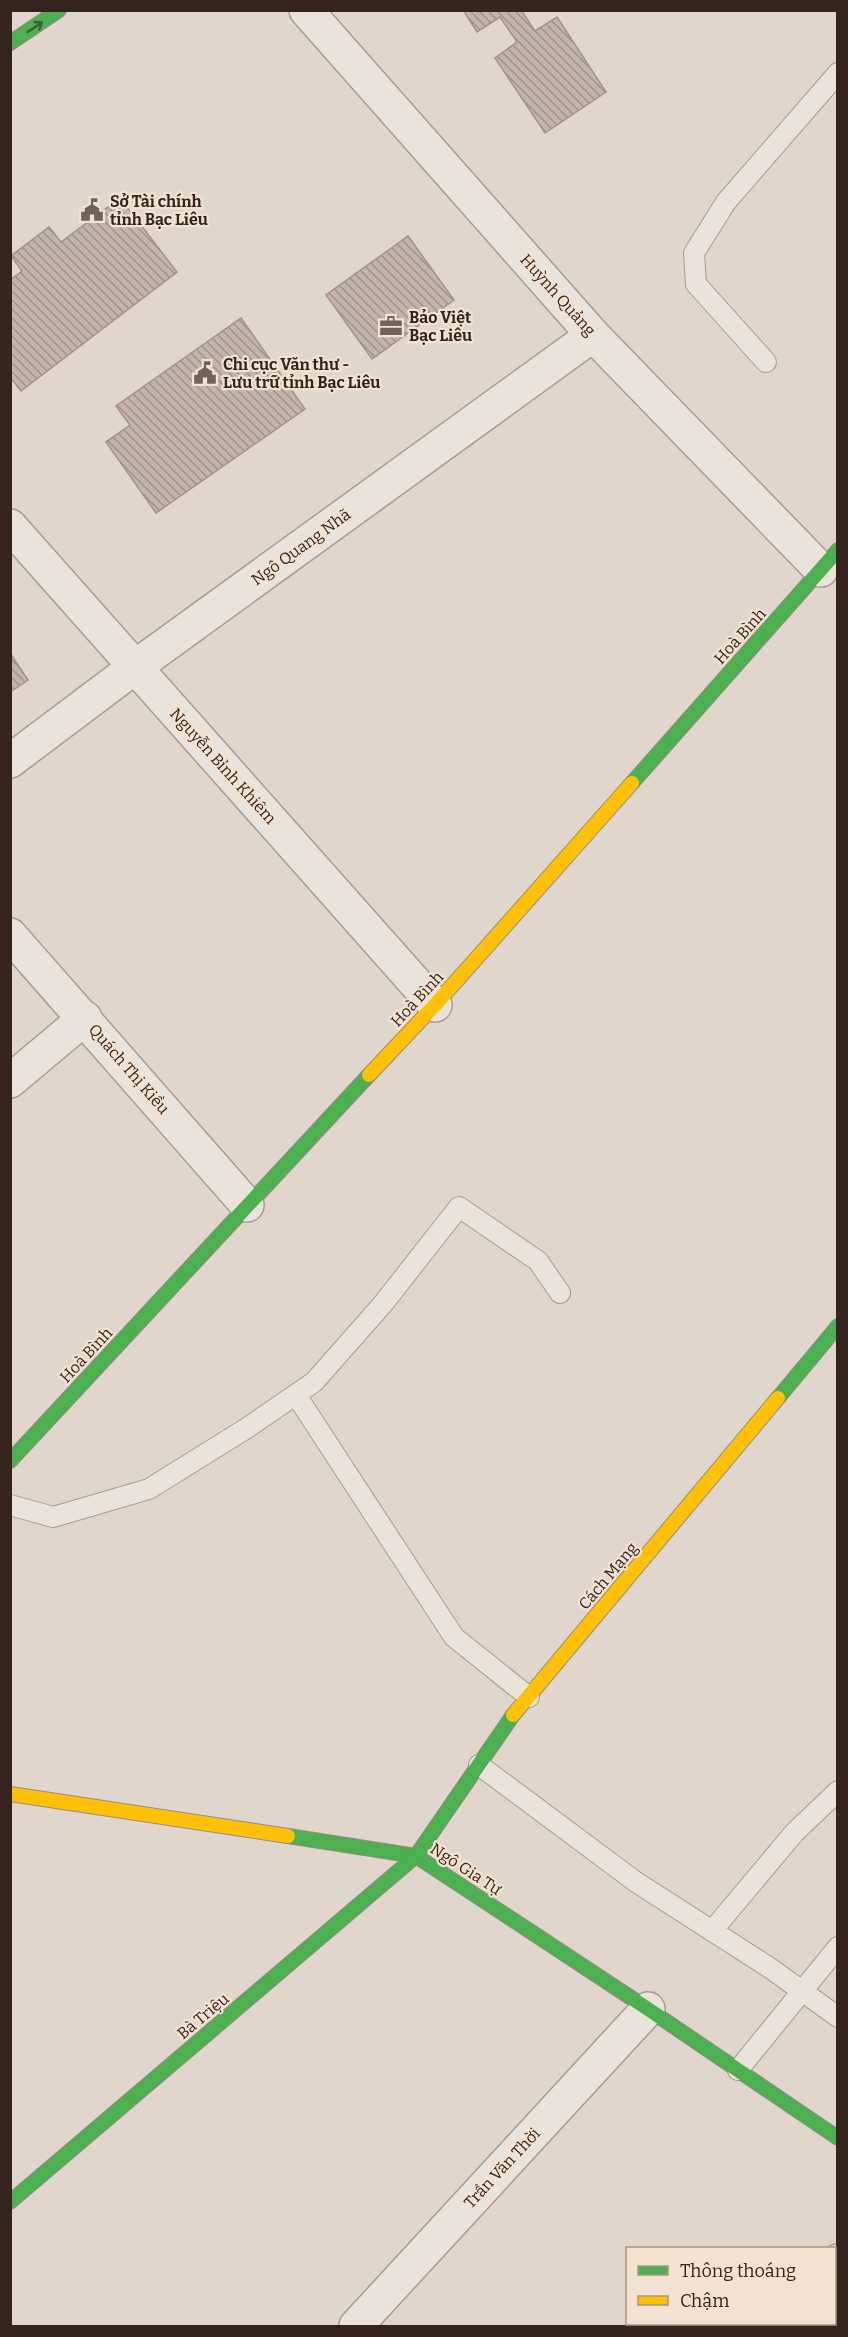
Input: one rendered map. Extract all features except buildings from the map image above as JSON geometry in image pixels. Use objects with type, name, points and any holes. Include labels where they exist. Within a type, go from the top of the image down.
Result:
[{"type":"street","points":[[10,43],[59,10]]},
{"type":"street","name":"Huỳnh Quảng","points":[[306,10],[593,335],[829,560]]},
{"type":"street","name":"Ngô Quang Nhã","points":[[10,761],[135,667],[593,335]]},
{"type":"street","name":"Nguyễn Bỉnh Khiêm","points":[[10,526],[435,1005]]},
{"type":"street","name":"Hoà Bình","points":[[10,1461],[435,1005],[829,560]]},
{"type":"street","name":"Quách Thị Kiều","points":[[10,935],[247,1205]]},
{"type":"street","points":[[10,1081],[84,1018]]},
{"type":"street","name":"Cách Mạng","points":[[416,1856],[514,1714],[837,1326]]},
{"type":"street","name":"Ngô Gia Tự","points":[[10,1794],[416,1856],[648,2009],[837,2138]]},
{"type":"street","name":"Bà Triệu","points":[[10,2202],[416,1856]]},
{"type":"street","name":"Trần Văn Thời","points":[[356,2326],[648,2009]]},
{"type":"lane","points":[[766,362],[696,284],[694,253],[726,202],[837,73]]},
{"type":"lane","points":[[10,1505],[53,1517],[149,1489],[247,1428],[314,1382],[374,1313],[459,1207],[538,1261],[560,1293]]},
{"type":"lane","points":[[296,1395],[454,1637],[528,1697]]},
{"type":"lane","points":[[479,1764],[636,1882],[802,1991],[837,2017]]},
{"type":"lane","points":[[712,1931],[794,1833],[837,1791]]},
{"type":"lane","points":[[738,2070],[837,1947]]},
{"type":"traffic: fast","points":[[10,43],[59,10]]},
{"type":"traffic: fast","points":[[632,783],[838,550]]},
{"type":"traffic: fast","points":[[10,1461],[369,1075]]},
{"type":"traffic: fast","points":[[778,1398],[838,1326]]},
{"type":"traffic: fast","points":[[10,2202],[416,1856],[513,1715]]},
{"type":"traffic: fast","points":[[288,1836],[416,1856],[838,2138]]},
{"type":"traffic: slow","points":[[369,1075],[435,1005],[632,783]]},
{"type":"traffic: slow","points":[[513,1715],[778,1398]]},
{"type":"traffic: slow","points":[[10,1794],[288,1836]]},
{"type":"place","name":"Sở Tài chính tỉnh Bạc Liêu","points":[[92,210]]},
{"type":"place","name":"Bảo Việt Bạc Liêu","points":[[391,326]]},
{"type":"place","name":"Chi cục Văn thư - Lưu trữ tỉnh Bạc Liêu","points":[[205,373]]}]
